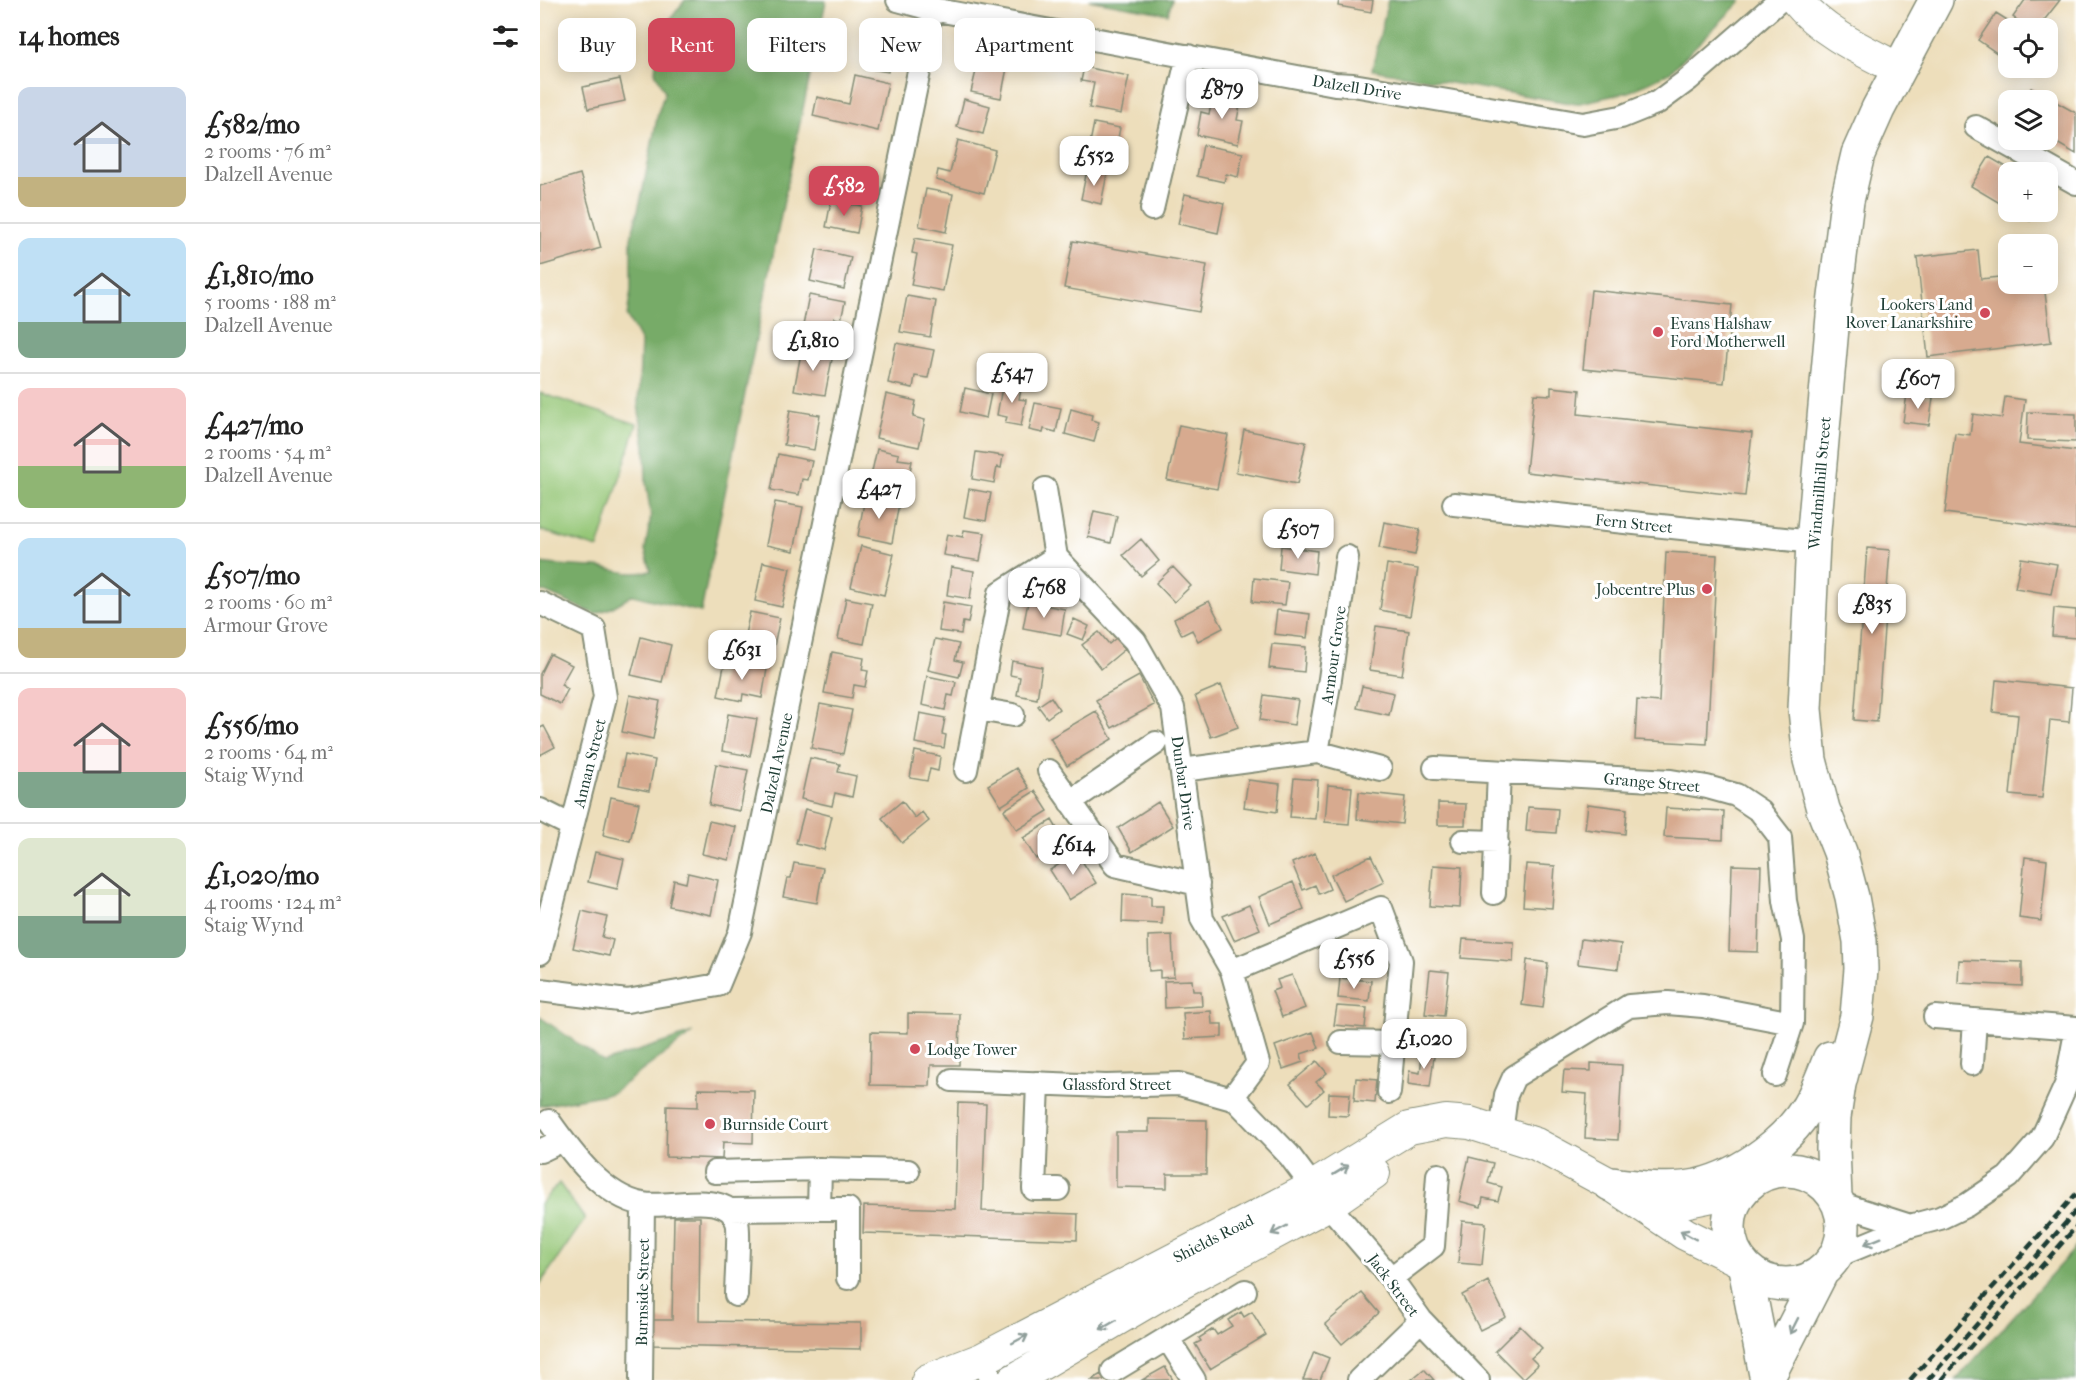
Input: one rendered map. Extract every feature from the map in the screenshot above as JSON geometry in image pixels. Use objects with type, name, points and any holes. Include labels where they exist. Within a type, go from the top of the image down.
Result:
[{"type":"main road","points":[[1796,0],[1823,27],[1899,69]]},
{"type":"main road","name":"Windmillhill Street","points":[[1837,1200],[1833,1149],[1834,1117],[1839,1084],[1857,1016],[1861,969],[1860,941],[1852,897],[1840,852],[1823,809],[1810,760],[1805,709],[1813,542],[1834,305],[1847,201],[1858,154],[1878,108],[1936,0]]},
{"type":"main road","points":[[1610,1184],[1652,1188],[1696,1186],[1746,1165],[1781,1139],[1814,1097],[1861,969]]},
{"type":"main road","name":"Windmillhill Street","points":[[1781,1170],[1839,1084]]},
{"type":"main road","name":"Shields Road","points":[[928,1380],[987,1370],[1419,1144],[1452,1138],[1501,1133],[1536,1144],[1640,1202],[1685,1234],[1742,1264]]},
{"type":"main road","points":[[1781,1170],[1797,1171],[1812,1176],[1825,1185],[1837,1200],[1844,1220],[1843,1238],[1767,1380],[1742,1264],[1731,1244],[1729,1225],[1732,1207],[1742,1190],[1753,1180],[1766,1173],[1781,1170]]},
{"type":"main road","points":[[1640,1202],[1693,1201],[1742,1190]]},
{"type":"main road","name":"Shields Road","points":[[1014,1380],[1157,1296],[1321,1195]]},
{"type":"main road","points":[[1742,1264],[1762,1279],[1782,1285],[1809,1280],[1829,1264]]},
{"type":"street","name":"Dalzell Drive","points":[[898,0],[932,9],[1335,84],[1353,85],[1583,124],[1621,117],[1658,102],[1689,80],[1780,0]]},
{"type":"street","name":"Dalzell Avenue","points":[[540,990],[627,1001],[718,985],[740,933],[932,9]]},
{"type":"street","points":[[1152,209],[1188,56]]},
{"type":"street","points":[[1976,127],[2076,183]]},
{"type":"street","points":[[966,770],[1000,593],[1056,557],[1044,489]]},
{"type":"street","name":"Fern Street","points":[[1454,504],[1813,542]]},
{"type":"street","name":"Dunbar Drive","points":[[1056,557],[1135,641],[1173,708],[1202,919],[1232,971],[1258,1063],[1232,1098]]},
{"type":"street","name":"Armour Grove","points":[[1317,752],[1347,557]]},
{"type":"street","name":"Annan Street","points":[[540,603],[594,629],[605,697],[540,953]]},
{"type":"street","points":[[978,709],[1013,715]]},
{"type":"street","points":[[1070,802],[1156,743]]},
{"type":"street","points":[[1182,770],[1317,752],[1380,769]]},
{"type":"street","name":"Grange Street","points":[[1435,768],[1671,781],[1736,795],[1760,812],[1780,837],[1785,901],[1793,940],[1791,1023],[1775,1075]]},
{"type":"street","points":[[1049,771],[1115,865],[1198,885]]},
{"type":"street","points":[[1494,893],[1499,771]]},
{"type":"street","points":[[540,810],[573,826]]},
{"type":"street","points":[[1463,841],[1497,842]]},
{"type":"street","points":[[1232,971],[1381,908],[1401,961],[1389,1092]]},
{"type":"street","points":[[1501,1133],[1506,1095],[1514,1077],[1629,1006],[1668,1003],[1703,1006],[1791,1023]]},
{"type":"street","points":[[1829,1264],[1910,1226],[1940,1218],[1967,1205],[2008,1177],[2042,1138],[2066,1085],[2076,1030],[1935,1017]]},
{"type":"street","points":[[1972,1064],[1975,1021]]},
{"type":"street","points":[[1341,1042],[1394,1043]]},
{"type":"street","name":"Glassford Street","points":[[952,1080],[1106,1086],[1179,1084],[1232,1098],[1289,1155],[1321,1195]]},
{"type":"street","points":[[1038,1083],[1035,1189],[1058,1189]]},
{"type":"street","points":[[549,1121],[597,1179],[615,1192],[643,1204],[716,1204],[729,1210],[848,1209],[848,1278]]},
{"type":"street","points":[[540,1151],[563,1140]]},
{"type":"street","points":[[819,1169],[819,1209]]},
{"type":"street","points":[[715,1172],[819,1169],[908,1171]]},
{"type":"street","points":[[1391,1278],[1433,1246],[1438,1175]]},
{"type":"street","name":"Jack Street","points":[[1321,1195],[1391,1278],[1421,1320],[1478,1380]]},
{"type":"street","points":[[1837,1200],[1910,1226]]},
{"type":"street","name":"Burnside Street","points":[[642,1380],[643,1204]]},
{"type":"street","points":[[729,1210],[738,1223],[736,1295]]},
{"type":"street","points":[[1113,1371],[1245,1291]]},
{"type":"street","points":[[1359,1380],[1421,1320]]},
{"type":"street","points":[[1168,1339],[1194,1380]]},
{"type":"green space","points":[[685,0],[826,1],[822,18],[747,18],[747,72],[811,72],[701,612],[633,595],[595,614],[540,590],[540,563],[596,567],[630,573],[651,571],[645,550],[651,516],[646,483],[645,446],[638,405],[641,342],[627,316],[631,290],[631,238],[658,113],[665,92],[655,72],[735,72],[735,18],[671,18]]},
{"type":"green space","points":[[1089,0],[1172,0],[1168,14]]},
{"type":"green space","points":[[1388,0],[1741,1],[1670,72],[1629,92],[1576,104],[1372,70]]},
{"type":"green space","points":[[540,393],[637,424],[598,548],[540,530]]},
{"type":"green space","points":[[540,1017],[604,1062],[693,1033],[612,1093],[540,1106]]},
{"type":"green space","points":[[559,1183],[585,1219],[540,1284],[540,1204]]},
{"type":"green space","points":[[2076,1247],[2076,1380],[1956,1380]]},
{"type":"building","points":[[1339,0],[1373,0],[1371,12],[1338,6]]},
{"type":"building","points":[[2025,0],[2060,0],[2046,18],[2013,17]]},
{"type":"building","points":[[1996,13],[2004,18],[1998,18],[1998,54],[1978,40]]},
{"type":"building","points":[[1095,69],[1129,76],[1121,114],[1089,108],[1094,83],[1081,81],[1083,72],[1095,72]]},
{"type":"building","points":[[976,72],[1006,72],[1001,98],[971,92]]},
{"type":"building","points":[[855,75],[888,83],[878,131],[813,116],[817,97],[849,104]]},
{"type":"building","points":[[620,79],[625,101],[588,109],[583,87]]},
{"type":"building","points":[[1214,94],[1241,100],[1237,120],[1243,121],[1238,144],[1197,135],[1201,112],[1209,114]]},
{"type":"building","points":[[964,99],[990,106],[983,134],[957,127]]},
{"type":"building","points":[[2058,103],[2076,113],[2076,154],[2058,144]]},
{"type":"building","points":[[1094,123],[1120,128],[1113,163],[1087,158]]},
{"type":"building","points":[[958,140],[995,150],[984,193],[936,180],[938,170],[950,173]]},
{"type":"building","points":[[1203,145],[1243,153],[1238,177],[1226,174],[1224,182],[1197,176]]},
{"type":"building","points":[[1989,157],[1998,162],[1998,202],[1971,186]]},
{"type":"building","points":[[1087,170],[1107,174],[1101,204],[1081,199]]},
{"type":"building","points":[[580,174],[601,248],[540,266],[540,186]]},
{"type":"building","points":[[926,189],[953,194],[946,232],[919,226]]},
{"type":"building","points":[[1185,194],[1224,203],[1218,233],[1178,224]]},
{"type":"building","points":[[831,201],[862,206],[857,233],[826,227]]},
{"type":"building","points":[[915,238],[952,245],[943,291],[911,285],[917,254],[912,253]]},
{"type":"building","points":[[1073,241],[1207,265],[1199,312],[1064,288]]},
{"type":"building","points":[[817,249],[851,257],[844,289],[810,281]]},
{"type":"building","name":"Lookers Land Rover Lanarkshire","points":[[1978,250],[1981,279],[1998,277],[1998,294],[2045,294],[2051,342],[1928,357],[1917,257]]},
{"type":"building","name":"Evans Halshaw Ford Motherwell","points":[[1591,290],[1732,305],[1724,383],[1583,369]]},
{"type":"building","points":[[809,295],[845,302],[841,320],[834,318],[829,347],[800,341]]},
{"type":"building","points":[[907,296],[936,301],[930,337],[900,332]]},
{"type":"building","points":[[896,343],[934,350],[928,378],[915,376],[913,388],[888,383]]},
{"type":"building","points":[[802,348],[833,354],[825,395],[794,390]]},
{"type":"building","points":[[1003,382],[1022,385],[1019,399],[1026,400],[1021,426],[1005,423],[1007,417],[997,415]]},
{"type":"building","points":[[1551,387],[1580,390],[1578,414],[1752,433],[1745,496],[1526,472],[1534,394],[1551,395]]},
{"type":"building","points":[[965,388],[991,394],[986,418],[960,412]]},
{"type":"building","points":[[886,394],[916,401],[913,417],[925,420],[919,447],[876,438]]},
{"type":"building","points":[[1907,394],[1933,398],[1929,425],[1903,422]]},
{"type":"building","points":[[2005,397],[2025,400],[2019,444],[2076,451],[2076,530],[1945,513],[1955,433],[1970,435],[1973,414],[2002,418]]},
{"type":"building","points":[[1035,403],[1061,408],[1056,432],[1044,429],[1043,433],[1029,430]]},
{"type":"building","points":[[1071,409],[1092,415],[1091,420],[1099,422],[1094,442],[1065,434]]},
{"type":"building","points":[[790,410],[820,415],[814,450],[784,445]]},
{"type":"building","points":[[2028,412],[2076,414],[2076,442],[2027,440]]},
{"type":"building","points":[[1179,425],[1228,435],[1217,489],[1167,480]]},
{"type":"building","points":[[1244,430],[1306,442],[1297,484],[1236,472]]},
{"type":"building","points":[[877,449],[899,454],[898,459],[912,461],[907,487],[892,484],[891,489],[869,485]]},
{"type":"building","points":[[976,452],[1003,456],[1001,468],[997,467],[994,483],[972,479]]},
{"type":"building","points":[[778,454],[812,461],[808,480],[802,479],[799,495],[771,490]]},
{"type":"building","points":[[969,489],[991,493],[986,521],[964,517]]},
{"type":"building","points":[[865,497],[899,503],[892,543],[858,536]]},
{"type":"building","points":[[775,502],[803,507],[794,551],[766,545]]},
{"type":"building","points":[[1094,511],[1117,516],[1111,543],[1088,537]]},
{"type":"building","points":[[1384,522],[1420,529],[1415,555],[1379,548]]},
{"type":"building","points":[[964,530],[985,533],[980,561],[943,555],[947,534],[963,537]]},
{"type":"building","points":[[1141,539],[1159,561],[1141,576],[1123,555]]},
{"type":"building","points":[[861,546],[894,554],[884,595],[851,587]]},
{"type":"building","points":[[1281,546],[1317,551],[1315,574],[1279,569]]},
{"type":"building","points":[[1867,548],[1890,550],[1877,722],[1854,720]]},
{"type":"building","points":[[1666,552],[1717,555],[1707,744],[1635,740],[1637,700],[1659,702]]},
{"type":"building","points":[[2021,558],[2057,564],[2051,594],[2015,588]]},
{"type":"building","points":[[763,562],[790,568],[782,607],[755,601]]},
{"type":"building","points":[[1387,564],[1418,569],[1410,616],[1380,610]]},
{"type":"building","points":[[951,567],[974,571],[970,599],[947,595]]},
{"type":"building","points":[[1173,567],[1191,586],[1174,602],[1156,583]]},
{"type":"building","points":[[1254,578],[1288,582],[1285,605],[1252,602]]},
{"type":"building","points":[[846,598],[872,603],[864,644],[838,639]]},
{"type":"building","points":[[1209,601],[1223,628],[1198,641],[1192,630],[1182,635],[1174,619]]},
{"type":"building","points":[[943,602],[971,607],[968,623],[963,622],[961,634],[939,631]]},
{"type":"building","points":[[1028,602],[1065,609],[1061,635],[1023,628]]},
{"type":"building","points":[[2054,608],[2076,610],[2076,638],[2052,636]]},
{"type":"building","points":[[1277,610],[1310,614],[1307,638],[1274,634]]},
{"type":"building","points":[[750,612],[780,618],[771,659],[741,652]]},
{"type":"building","points":[[1074,619],[1089,626],[1083,640],[1067,634]]},
{"type":"building","points":[[1376,626],[1409,631],[1402,675],[1370,670]]},
{"type":"building","points":[[1099,632],[1109,644],[1116,638],[1125,649],[1101,669],[1082,645]]},
{"type":"building","points":[[641,637],[671,645],[662,682],[631,675]]},
{"type":"building","points":[[935,639],[959,644],[955,660],[963,662],[959,677],[928,670]]},
{"type":"building","points":[[1272,644],[1306,647],[1304,672],[1269,668]]},
{"type":"building","points":[[832,652],[864,658],[862,670],[868,671],[865,687],[854,685],[852,698],[824,693]]},
{"type":"building","points":[[550,654],[572,665],[561,685],[568,689],[560,704],[540,694],[540,674]]},
{"type":"building","points":[[725,661],[767,669],[762,698],[743,694],[742,701],[718,696]]},
{"type":"building","points":[[1012,661],[1042,667],[1037,699],[1017,695],[1020,677],[1010,675]]},
{"type":"building","points":[[927,676],[956,682],[953,696],[948,695],[945,710],[922,705]]},
{"type":"building","points":[[1139,676],[1154,705],[1112,728],[1096,700]]},
{"type":"building","points":[[1996,680],[2072,688],[2069,722],[2050,720],[2042,798],[2010,795],[2018,715],[1993,712]]},
{"type":"building","points":[[1221,685],[1238,727],[1211,737],[1195,696]]},
{"type":"building","points":[[1362,686],[1394,693],[1389,715],[1357,708]]},
{"type":"building","points":[[630,695],[660,701],[653,739],[622,732]]},
{"type":"building","points":[[1264,695],[1298,700],[1294,725],[1260,720]]},
{"type":"building","points":[[1051,697],[1059,709],[1047,718],[1038,706]]},
{"type":"building","points":[[820,704],[852,710],[843,754],[811,748]]},
{"type":"building","points":[[1096,711],[1112,739],[1067,766],[1050,738]]},
{"type":"building","points":[[920,713],[945,718],[942,734],[946,735],[944,748],[915,743]]},
{"type":"building","points":[[728,714],[757,719],[750,756],[722,751]]},
{"type":"building","points":[[544,726],[555,747],[540,755],[540,728]]},
{"type":"building","points":[[915,751],[940,756],[938,771],[930,769],[927,781],[910,778]]},
{"type":"building","points":[[625,754],[655,760],[649,791],[619,785]]},
{"type":"building","points":[[810,758],[840,764],[838,772],[856,776],[852,797],[835,793],[832,806],[801,799]]},
{"type":"building","points":[[716,764],[748,770],[740,811],[709,805]]},
{"type":"building","points":[[1016,768],[1029,788],[1001,806],[988,785]]},
{"type":"building","points":[[1294,778],[1318,780],[1315,819],[1290,817]]},
{"type":"building","points":[[1248,780],[1280,784],[1277,812],[1244,807]]},
{"type":"building","points":[[1328,785],[1352,787],[1349,824],[1325,822]]},
{"type":"building","points":[[1035,791],[1048,811],[1017,830],[1004,810]]},
{"type":"building","points":[[1359,792],[1405,797],[1402,824],[1357,819]]},
{"type":"building","points":[[611,797],[639,803],[630,841],[603,835]]},
{"type":"building","points":[[902,801],[915,818],[922,812],[929,821],[902,843],[882,818]]},
{"type":"building","points":[[1158,802],[1173,826],[1132,852],[1118,828]]},
{"type":"building","points":[[1438,803],[1466,804],[1465,825],[1438,825]]},
{"type":"building","points":[[1588,804],[1627,809],[1625,834],[1585,829]]},
{"type":"building","points":[[1528,807],[1558,809],[1556,833],[1526,831]]},
{"type":"building","points":[[1666,808],[1724,811],[1723,840],[1664,837]]},
{"type":"building","points":[[805,809],[832,816],[824,850],[796,843]]},
{"type":"building","points":[[1052,820],[1065,842],[1036,859],[1023,838]]},
{"type":"building","points":[[709,821],[736,827],[729,860],[702,854]]},
{"type":"building","points":[[595,852],[624,859],[617,889],[588,882]]},
{"type":"building","points":[[1077,853],[1096,883],[1069,900],[1050,870]]},
{"type":"building","points":[[1315,853],[1330,889],[1319,894],[1315,885],[1303,890],[1292,863]]},
{"type":"building","points":[[1371,856],[1384,882],[1344,901],[1331,875]]},
{"type":"building","points":[[2025,857],[2047,860],[2041,921],[2019,918]]},
{"type":"building","points":[[794,863],[823,868],[817,903],[783,897],[787,878],[791,878]]},
{"type":"building","points":[[1526,864],[1555,866],[1552,908],[1523,906]]},
{"type":"building","points":[[1433,865],[1462,867],[1460,908],[1430,906]]},
{"type":"building","points":[[1732,865],[1761,866],[1758,952],[1729,951]]},
{"type":"building","points":[[688,873],[718,880],[711,915],[669,906],[674,880],[686,883]]},
{"type":"building","points":[[1293,882],[1304,909],[1270,924],[1259,897]]},
{"type":"building","points":[[1123,894],[1151,896],[1151,906],[1163,906],[1162,924],[1122,922]]},
{"type":"building","points":[[1249,905],[1260,929],[1234,940],[1223,916]]},
{"type":"building","points":[[582,911],[607,917],[602,937],[613,940],[609,956],[573,948]]},
{"type":"building","points":[[1172,935],[1174,977],[1160,978],[1160,970],[1149,971],[1148,936]]},
{"type":"building","points":[[1463,939],[1514,942],[1513,962],[1461,958]]},
{"type":"building","points":[[1581,939],[1621,944],[1618,969],[1578,964]]},
{"type":"building","points":[[1340,952],[1366,953],[1366,974],[1340,974]]},
{"type":"building","points":[[1527,960],[1548,963],[1543,1008],[1522,1005]]},
{"type":"building","points":[[1959,960],[2022,962],[2022,986],[1958,983]]},
{"type":"building","points":[[1430,970],[1449,972],[1444,1016],[1425,1014]]},
{"type":"building","points":[[1292,975],[1305,1008],[1282,1017],[1272,991],[1280,988],[1277,980]]},
{"type":"building","points":[[1340,978],[1371,981],[1369,1001],[1338,998]]},
{"type":"building","points":[[1192,980],[1193,991],[1201,991],[1202,1006],[1165,1008],[1164,981]]},
{"type":"building","points":[[1337,1006],[1367,1008],[1365,1028],[1334,1025]]},
{"type":"building","points":[[1211,1011],[1212,1024],[1222,1024],[1222,1037],[1185,1039],[1183,1013]]},
{"type":"building","name":"Lodge Tower","points":[[908,1013],[960,1014],[959,1065],[931,1065],[930,1086],[870,1085],[871,1032],[908,1033]]},
{"type":"building","points":[[1313,1032],[1319,1048],[1301,1054],[1303,1062],[1283,1069],[1275,1046]]},
{"type":"building","points":[[1423,1048],[1435,1049],[1430,1087],[1408,1084],[1409,1071],[1420,1073]]},
{"type":"building","points":[[1317,1061],[1327,1073],[1316,1082],[1324,1090],[1308,1104],[1290,1084]]},
{"type":"building","points":[[1591,1063],[1622,1065],[1618,1140],[1585,1138],[1587,1094],[1562,1092],[1564,1070],[1591,1071]]},
{"type":"building","points":[[1356,1078],[1377,1080],[1375,1103],[1354,1101]]},
{"type":"building","name":"Burnside Court","points":[[698,1089],[754,1090],[753,1143],[723,1142],[722,1159],[666,1157],[667,1106],[698,1107]]},
{"type":"building","points":[[1329,1093],[1350,1094],[1348,1116],[1328,1115]]},
{"type":"building","points":[[958,1103],[986,1104],[982,1211],[1078,1214],[1077,1240],[863,1233],[864,1206],[955,1209]]},
{"type":"building","points":[[1149,1119],[1207,1120],[1206,1174],[1167,1174],[1167,1188],[1116,1187],[1116,1132],[1149,1132]]},
{"type":"building","points":[[1469,1157],[1493,1163],[1488,1183],[1502,1187],[1498,1201],[1483,1198],[1481,1207],[1459,1201]]},
{"type":"building","points":[[674,1217],[700,1217],[699,1321],[861,1323],[861,1349],[649,1345],[649,1320],[672,1320]]},
{"type":"building","points":[[1462,1221],[1486,1223],[1482,1265],[1458,1263]]},
{"type":"building","points":[[1488,1281],[1506,1317],[1480,1330],[1462,1295]]},
{"type":"building","points":[[1362,1293],[1379,1313],[1342,1344],[1325,1324]]},
{"type":"building","points":[[1241,1312],[1244,1317],[1252,1312],[1266,1335],[1210,1369],[1195,1344],[1201,1341],[1199,1338],[1213,1329],[1217,1335],[1232,1326],[1228,1320]]},
{"type":"building","points":[[1520,1326],[1542,1348],[1531,1358],[1538,1365],[1523,1379],[1495,1351]]},
{"type":"building","points":[[1314,1352],[1329,1358],[1320,1380],[1303,1380]]},
{"type":"building","points":[[1165,1367],[1173,1380],[1142,1380]]},
{"type":"building","points":[[1424,1369],[1434,1380],[1411,1380]]},
{"type":"building","points":[[1101,1374],[1105,1380],[1091,1380]]},
{"type":"railway","points":[[1910,1380],[2076,1194]]},
{"type":"railway","points":[[1928,1380],[2076,1211]]},
{"type":"railway","points":[[1941,1380],[2076,1227]]},
{"type":"place","name":"Lookers Land Rover Lanarkshire","points":[[1985,313]]},
{"type":"place","name":"Evans Halshaw Ford Motherwell","points":[[1658,332]]},
{"type":"place","name":"Jobcentre Plus","points":[[1707,589]]},
{"type":"place","name":"Lodge Tower","points":[[915,1049]]},
{"type":"place","name":"Burnside Court","points":[[710,1124]]}]
